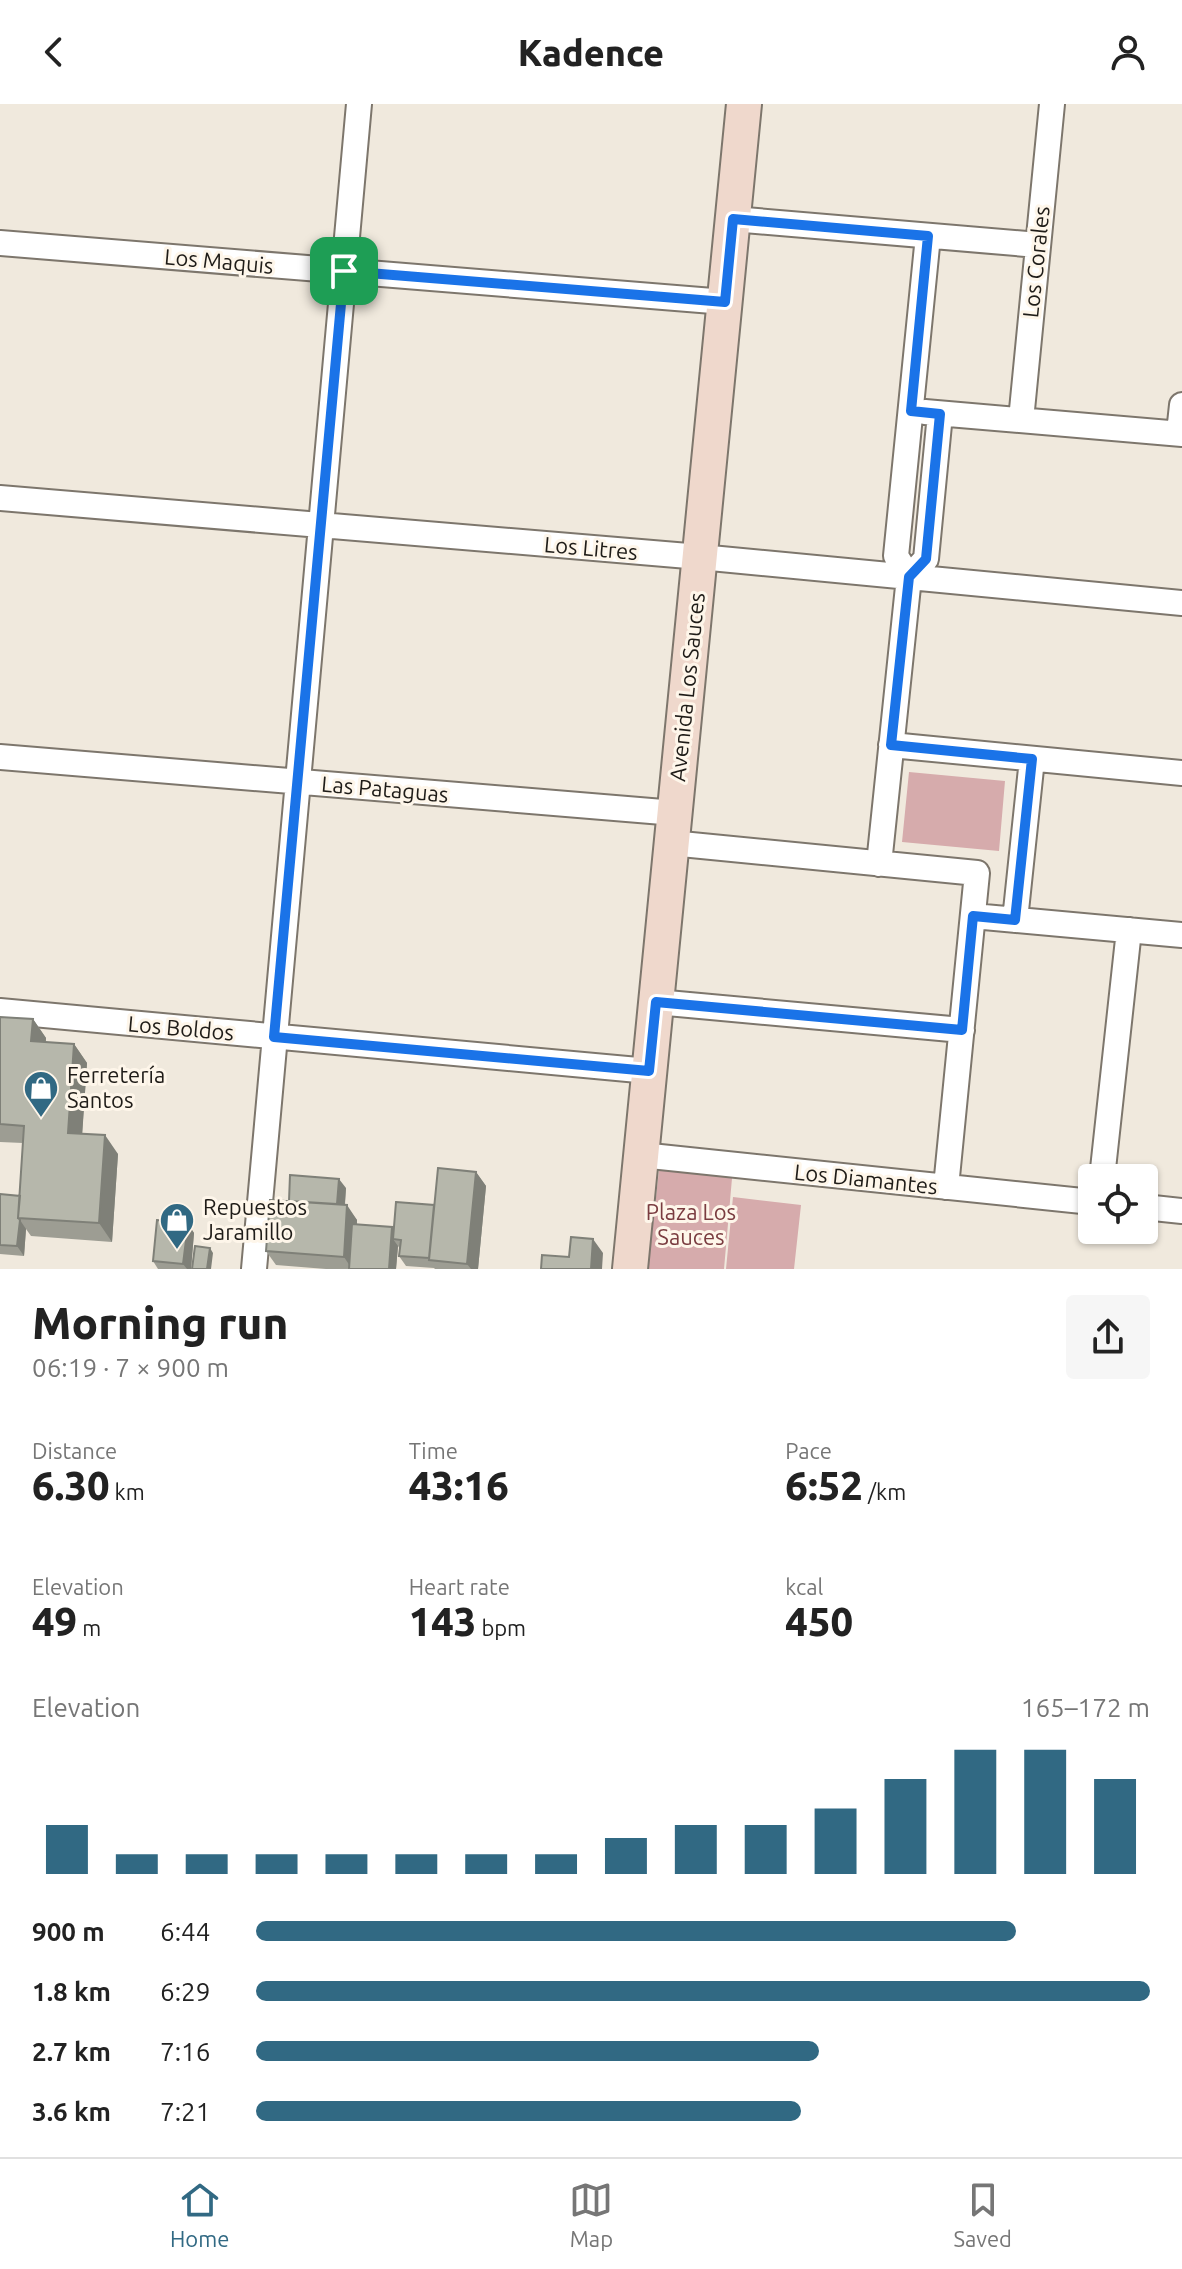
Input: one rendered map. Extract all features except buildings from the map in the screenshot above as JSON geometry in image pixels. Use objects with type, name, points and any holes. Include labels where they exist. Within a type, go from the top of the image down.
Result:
[{"type":"street","points":[[254,1269],[359,104]]},
{"type":"street","name":"Avenida Los Sauces","points":[[630,1269],[744,104]]},
{"type":"street","name":"Los Corales","points":[[1021,420],[1052,104]]},
{"type":"street","points":[[733,219],[1038,245]]},
{"type":"street","points":[[909,577],[896,556],[928,236]]},
{"type":"street","name":"Los Maquis","points":[[0,243],[725,302]]},
{"type":"street","points":[[911,411],[1180,434],[1182,405]]},
{"type":"street","points":[[879,864],[909,577],[926,559],[940,414]]},
{"type":"street","name":"Los Litres","points":[[0,498],[700,557],[1182,603]]},
{"type":"street","points":[[891,745],[1182,773]]},
{"type":"street","name":"Las Pataguas","points":[[0,757],[297,782],[673,828],[879,864],[977,873],[973,916]]},
{"type":"street","points":[[1015,920],[1032,759]]},
{"type":"street","points":[[946,1187],[973,916],[1182,935]]},
{"type":"street","points":[[1104,1164],[1129,930]]},
{"type":"street","points":[[656,1002],[962,1030]]},
{"type":"street","name":"Los Boldos","points":[[0,1011],[649,1071]]},
{"type":"street","name":"Los Diamantes","points":[[641,1155],[1078,1201]]},
{"type":"street","points":[[1158,1208],[1182,1211]]},
{"type":"green space","points":[[909,772],[1005,781],[999,851],[902,842]]},
{"type":"green space","name":"Plaza Los Sauces","points":[[660,1161],[733,1167],[724,1269],[648,1269]]},
{"type":"green space","points":[[733,1197],[801,1205],[794,1269],[726,1269]]},
{"type":"place","name":"Ferretería Santos","points":[[41,1119]]},
{"type":"place","name":"Repuestos Jaramillo","points":[[177,1251]]},
{"type":"route","points":[[733,219],[928,236],[911,411],[940,414],[926,559],[909,577],[891,745],[1032,759],[1015,920],[973,916],[962,1030],[656,1002],[649,1071],[274,1037],[344,271],[725,302],[733,219]]}]
